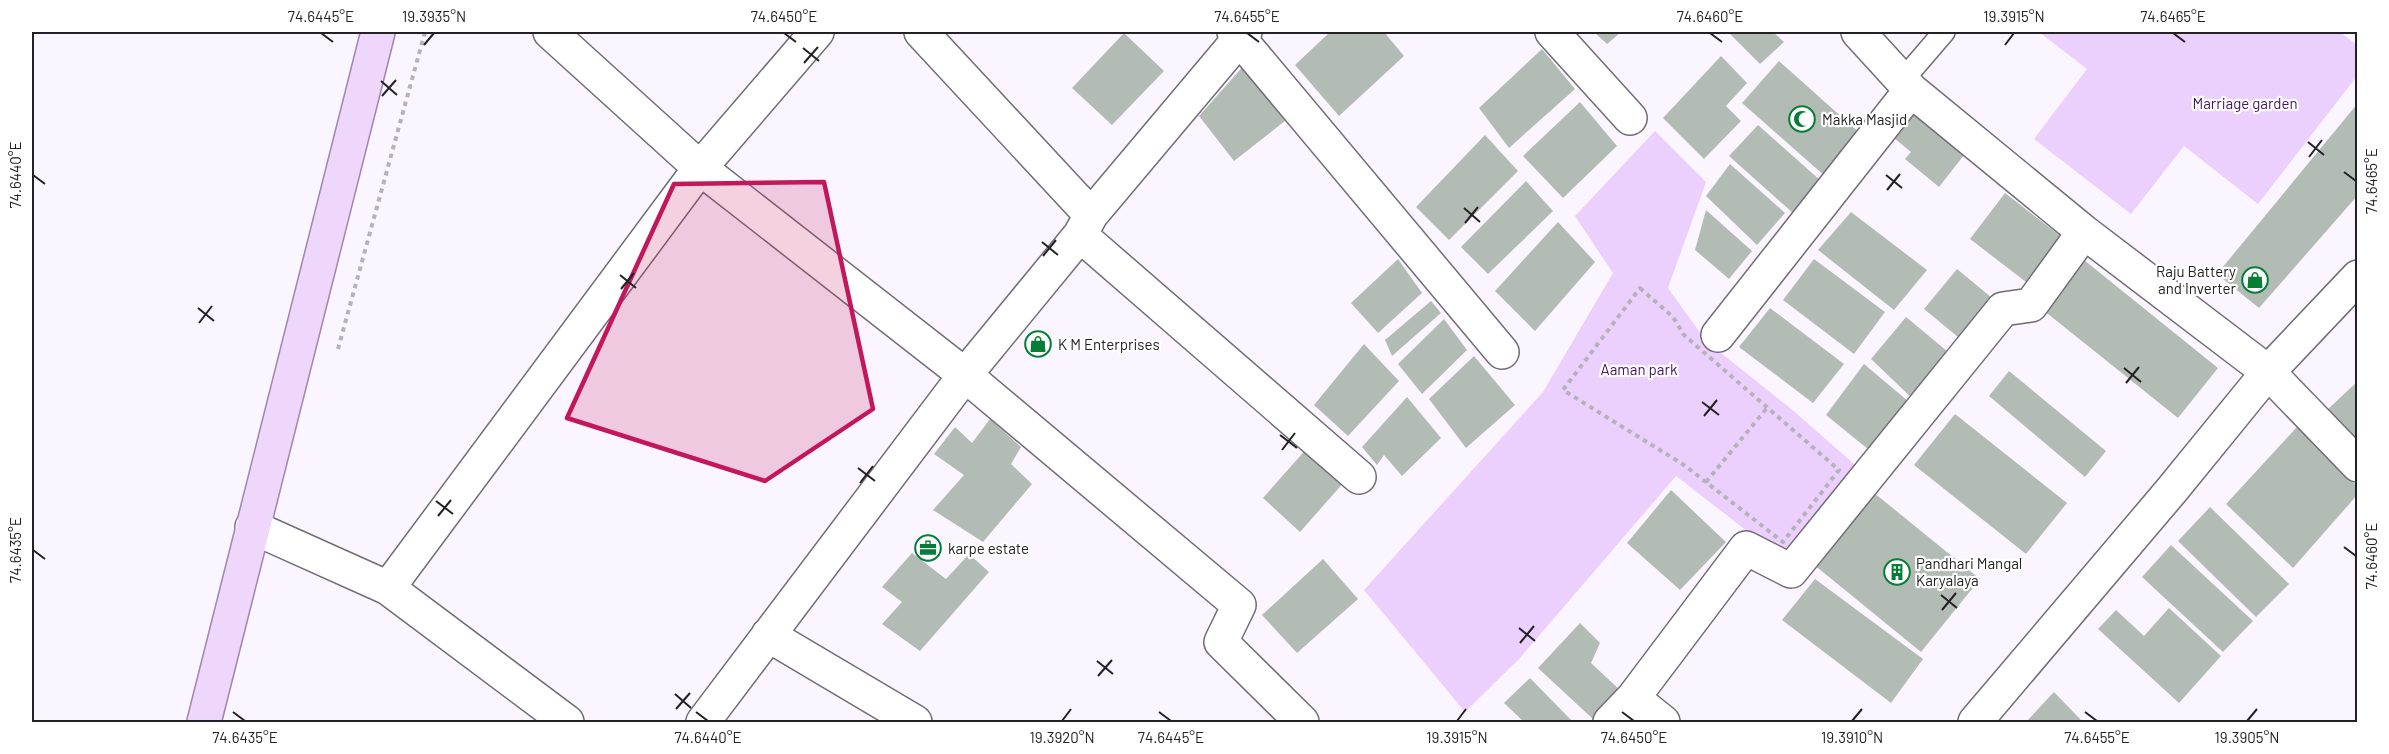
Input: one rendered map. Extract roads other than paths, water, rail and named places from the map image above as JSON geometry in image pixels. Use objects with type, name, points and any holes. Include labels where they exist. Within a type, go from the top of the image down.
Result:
[{"type":"main road","points":[[204,723],[378,32]]},
{"type":"street","points":[[550,32],[700,168],[965,375],[1239,605],[1221,642],[1302,723]]},
{"type":"street","points":[[388,588],[700,168],[817,32]]},
{"type":"street","points":[[921,32],[1085,225],[1359,477]]},
{"type":"street","points":[[1552,32],[1630,118]]},
{"type":"street","points":[[1858,32],[1907,86],[2084,232],[2268,372],[2358,465]]},
{"type":"street","points":[[704,723],[965,375],[1240,34],[1502,352]]},
{"type":"street","points":[[1718,335],[1907,86]]},
{"type":"street","points":[[1610,723],[1634,698],[1746,548],[1791,571],[2003,309],[2031,304],[2084,232]]},
{"type":"street","points":[[1975,723],[2268,372],[2358,277]]},
{"type":"street","points":[[252,527],[388,588],[567,723]]},
{"type":"street","points":[[768,635],[915,723]]},
{"type":"street","points":[[1634,698],[1663,723]]},
{"type":"lane","points":[[1907,86],[1944,32]]},
{"type":"place","name":"Makka Masjid","points":[[1802,119]]},
{"type":"place","name":"Raju Battery and Inverter","points":[[2255,280]]},
{"type":"place","name":"K M Enterprises","points":[[1038,344]]},
{"type":"place","name":"karpe estate","points":[[928,548]]},
{"type":"place","name":"Pandhari Mangal Karyalaya","points":[[1897,572]]},
{"type":"park label","name":"Marriage garden","points":[[2245,103]]},
{"type":"park label","name":"Aaman park","points":[[1639,369]]}]
